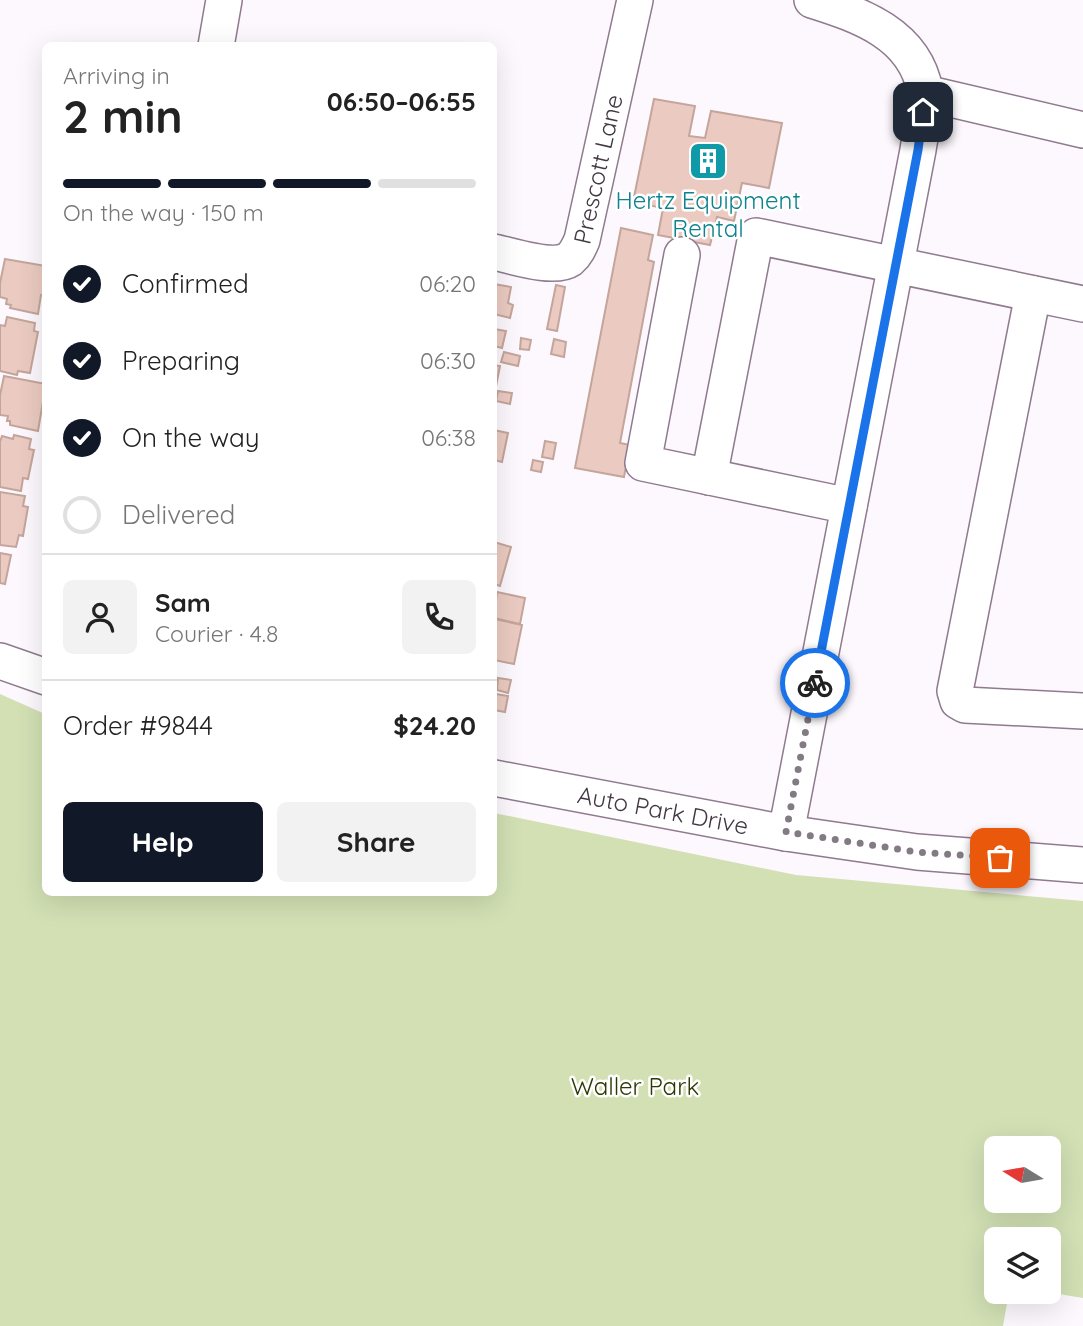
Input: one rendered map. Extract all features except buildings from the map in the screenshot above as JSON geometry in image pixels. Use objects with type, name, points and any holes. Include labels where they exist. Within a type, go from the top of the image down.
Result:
[{"type":"street","points":[[217,42],[224,0]]},
{"type":"street","name":"Prescott Lane","points":[[497,252],[554,264],[568,260],[576,253],[582,240],[635,0]]},
{"type":"street","points":[[786,832],[918,150],[921,78],[892,35],[873,23],[812,0]]},
{"type":"street","points":[[921,78],[1083,130]]},
{"type":"street","points":[[709,477],[756,236],[1083,304]]},
{"type":"street","points":[[682,256],[643,463],[849,506]]},
{"type":"street","points":[[1033,294],[955,691],[958,701],[965,705],[1083,710]]},
{"type":"street","points":[[0,662],[42,676]]},
{"type":"street","name":"Auto Park Drive","points":[[497,779],[786,832],[917,852],[1083,865]]},
{"type":"green space","name":"Waller Park","points":[[0,694],[42,713],[42,896],[497,896],[497,814],[796,875],[1083,901],[1083,1298],[1061,1294],[1061,1227],[984,1227],[984,1304],[1007,1304],[1003,1326],[0,1326]]},
{"type":"way so far","points":[[815,683],[786,832],[917,852],[1000,858]]},
{"type":"place","name":"Hertz Equipment Rental","points":[[708,161]]},
{"type":"route","points":[[815,683],[918,150],[923,112]]}]
